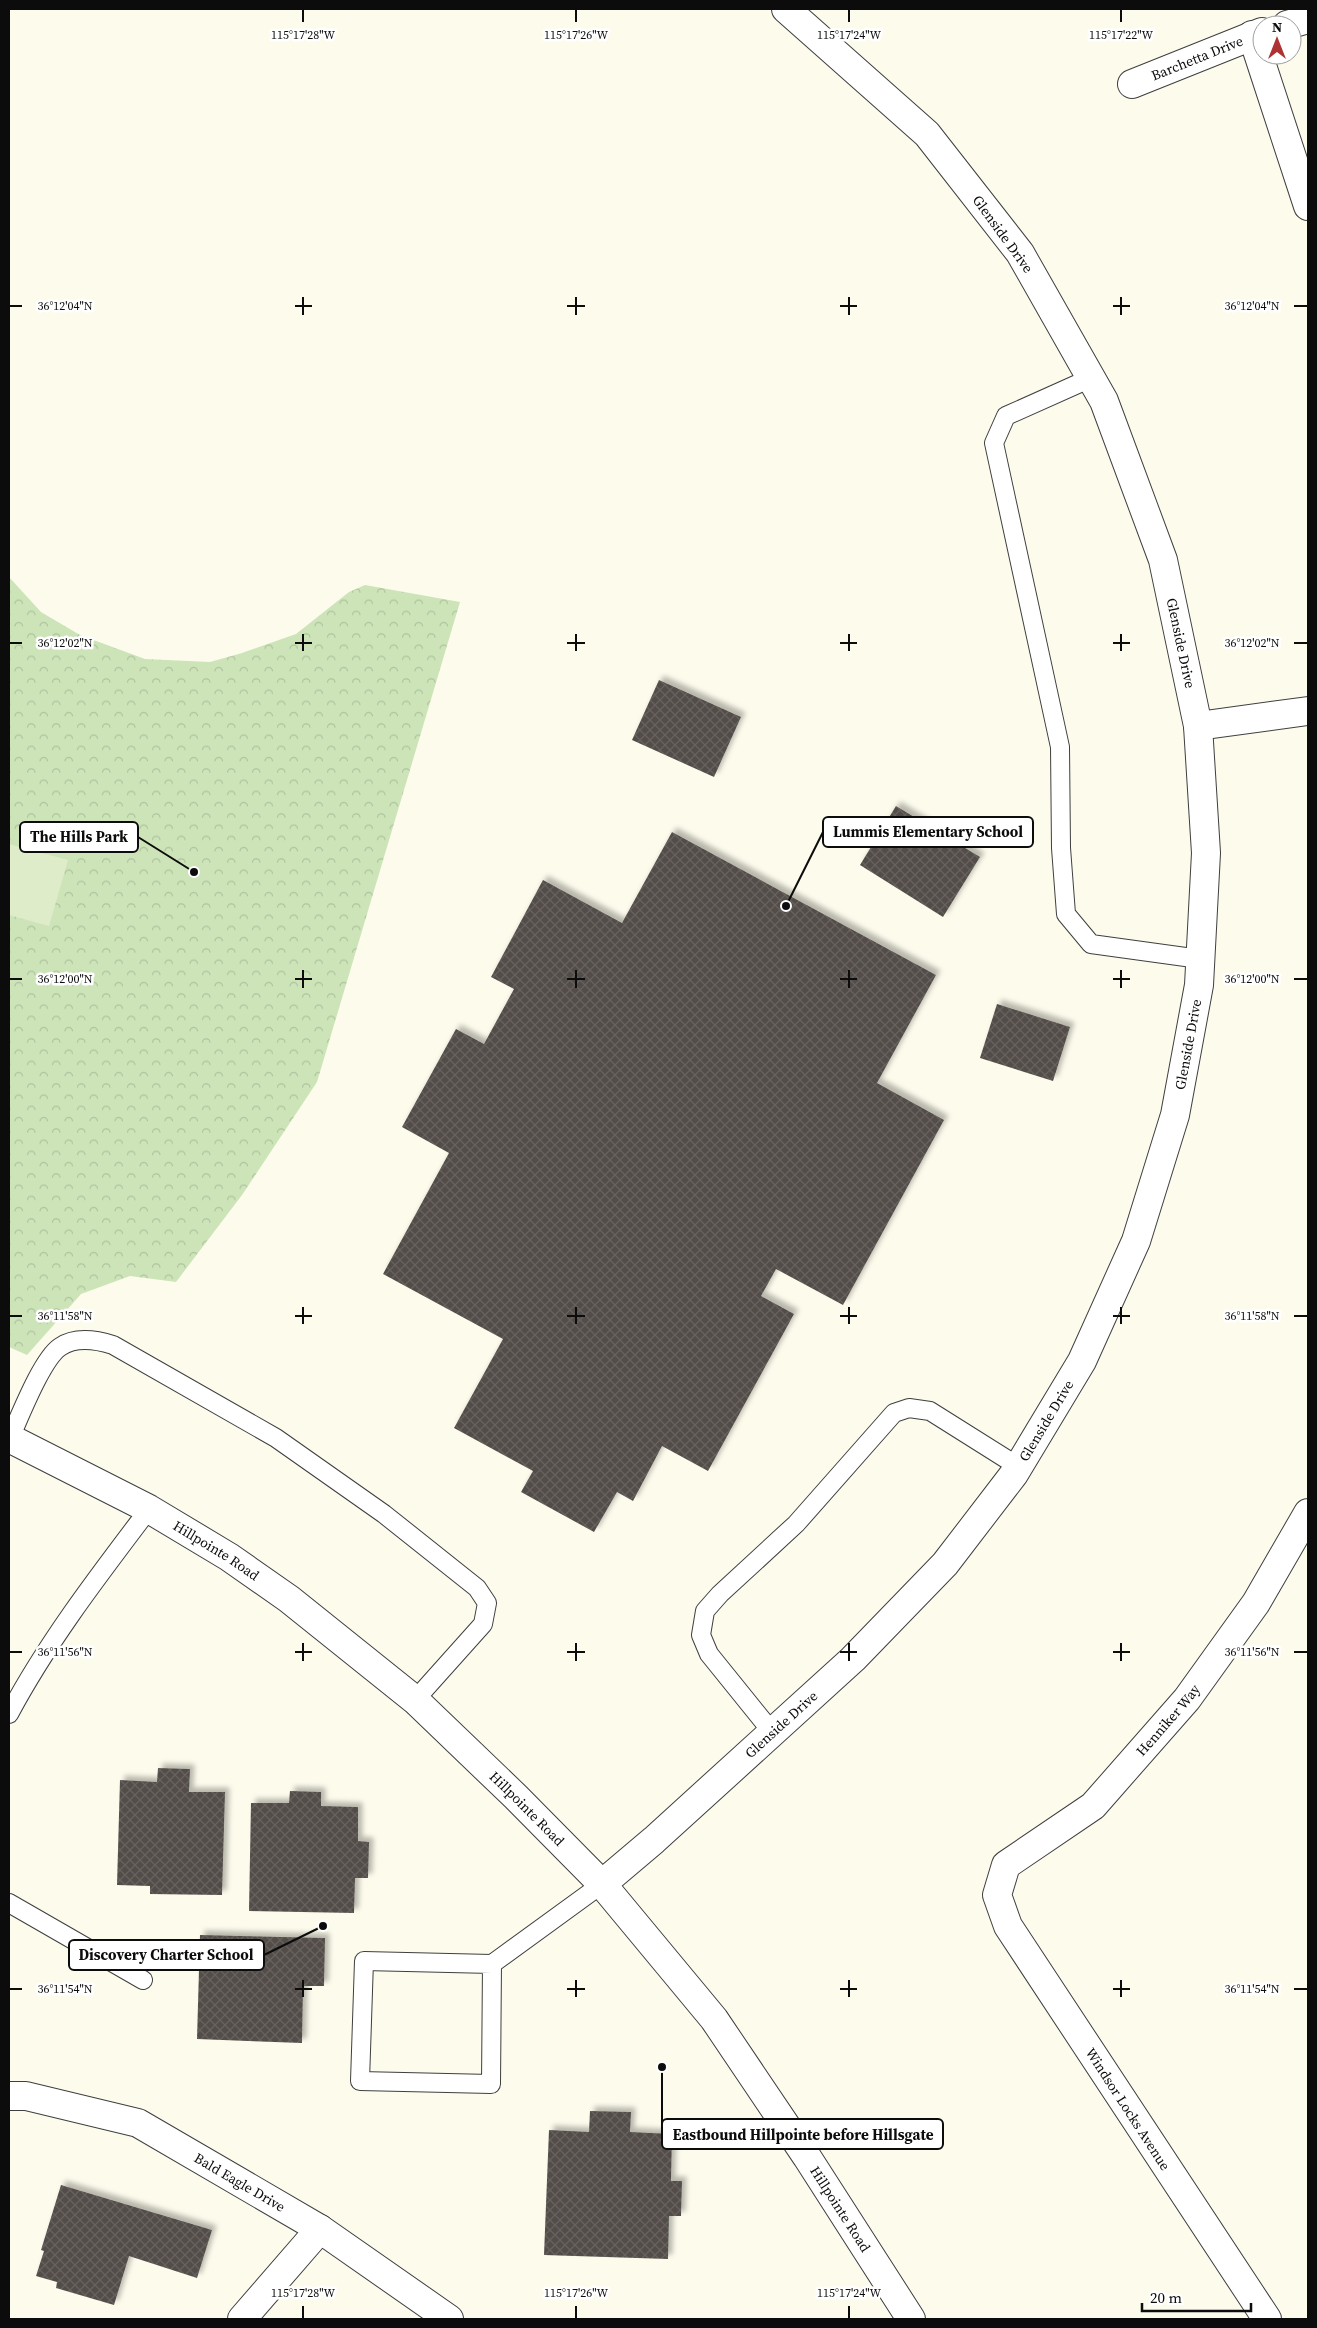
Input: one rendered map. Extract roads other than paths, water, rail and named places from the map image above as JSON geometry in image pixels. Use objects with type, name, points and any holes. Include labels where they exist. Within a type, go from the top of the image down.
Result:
[{"type":"street","name":"Glenside Drive","points":[[602,1884],[654,1840],[853,1659],[945,1564],[1019,1467],[1082,1361],[1136,1241],[1175,1115],[1199,985],[1206,853],[1198,726],[1163,560],[1104,400],[1020,253],[927,134],[786,9]]},
{"type":"street","name":"Barchetta Drive","points":[[1132,84],[1252,36]]},
{"type":"street","points":[[1266,65],[1308,206]]},
{"type":"street","points":[[1198,726],[1308,711]]},
{"type":"street","name":"Hillpointe Road","points":[[9,1438],[149,1509],[229,1558],[289,1599],[415,1700],[522,1803],[602,1884],[714,2019],[807,2157],[911,2319]]},
{"type":"street","name":"Henniker Way","points":[[997,1895],[1006,1865],[1093,1806],[1187,1699],[1256,1603],[1308,1513]]},
{"type":"street","name":"Windsor Locks Avenue","points":[[997,1895],[1008,1926],[1267,2319]]},
{"type":"street","name":"Bald Eagle Drive","points":[[9,2096],[26,2096],[138,2123],[320,2229],[449,2319]]},
{"type":"street","points":[[242,2319],[320,2229]]},
{"type":"lane","points":[[1091,378],[1006,416],[994,443],[1060,747],[1061,848],[1066,914],[1091,944],[1200,959]]},
{"type":"lane","points":[[9,1438],[45,1364],[60,1347],[80,1340],[98,1341],[113,1345],[276,1438],[384,1514],[477,1588],[487,1603],[483,1624],[415,1700]]},
{"type":"lane","points":[[772,1732],[709,1654],[701,1635],[705,1611],[720,1594],[796,1524],[894,1413],[909,1408],[930,1412],[1019,1467]]},
{"type":"lane","points":[[9,1714],[27,1680],[77,1605],[149,1509]]},
{"type":"lane","points":[[492,1964],[491,2084],[360,2081],[364,1961],[492,1964],[602,1884]]},
{"type":"lane","points":[[9,1903],[143,1980]]},
{"type":"place","name":"The Hills Park","points":[[194,872]]},
{"type":"place","name":"Lummis Elementary School","points":[[786,906]]},
{"type":"place","name":"Discovery Charter School","points":[[323,1926]]},
{"type":"place","name":"Eastbound Hillpointe before Hillsgate","points":[[662,2067]]}]
